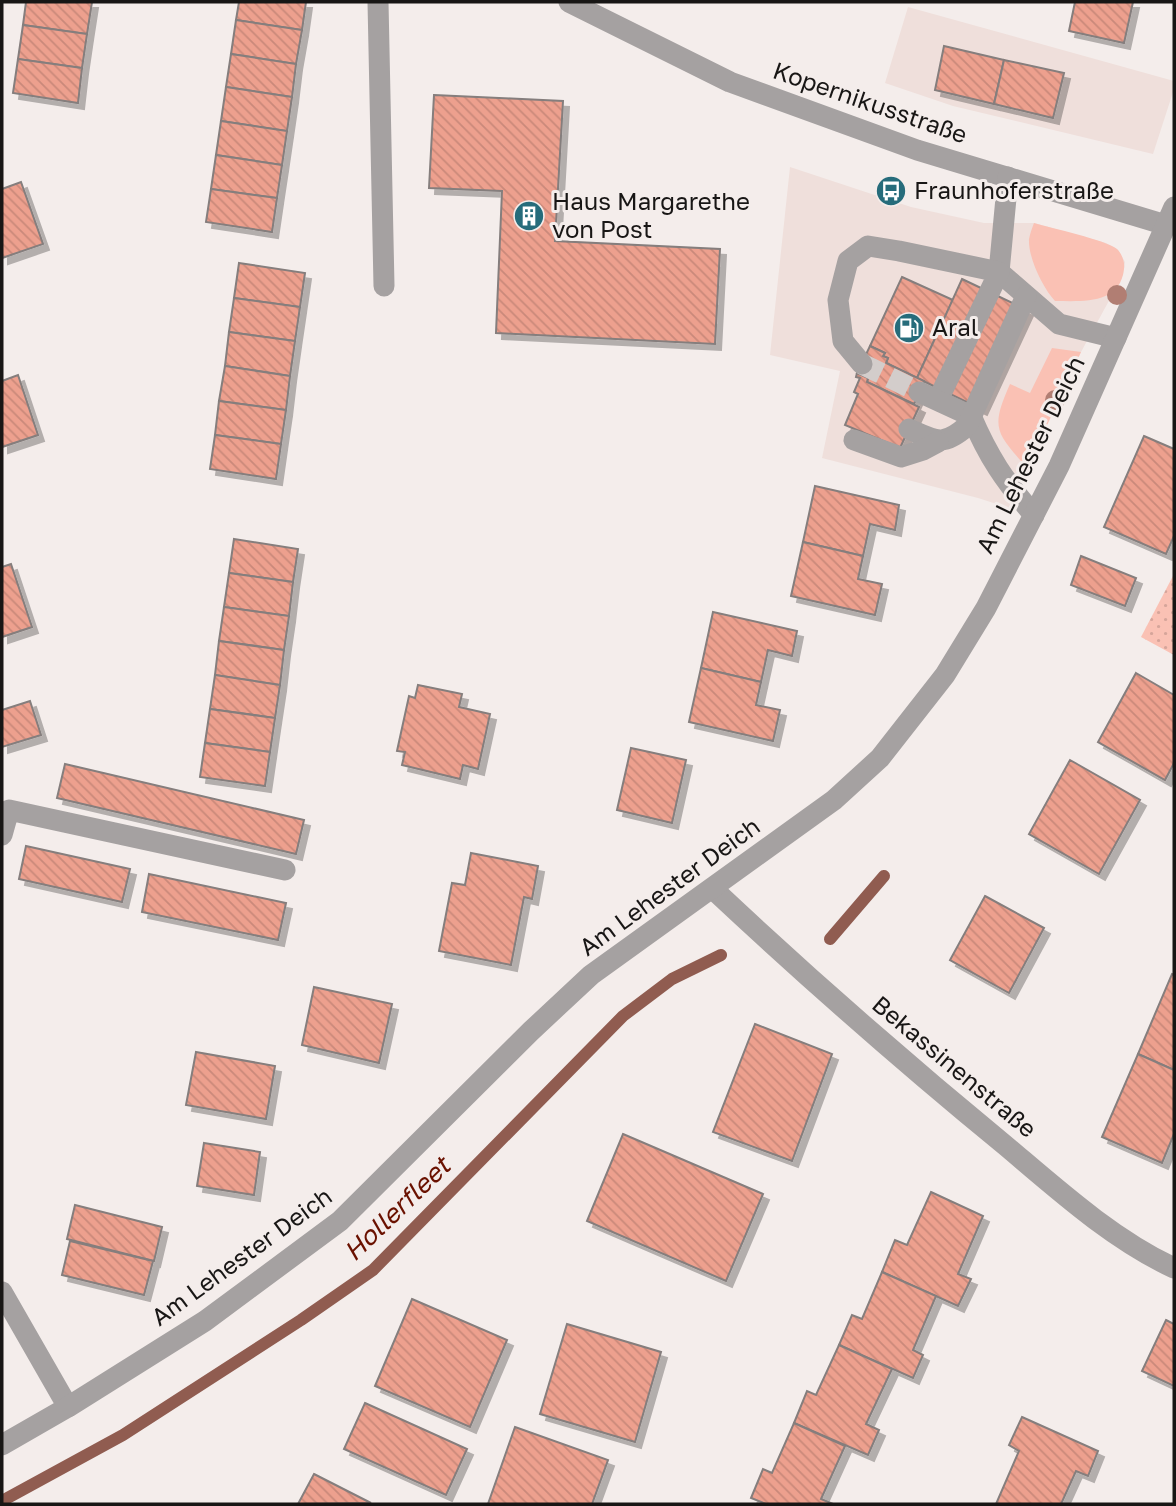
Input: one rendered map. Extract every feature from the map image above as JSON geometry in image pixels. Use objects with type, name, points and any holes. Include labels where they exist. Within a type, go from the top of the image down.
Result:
[{"type":"street","points":[[378,2],[384,286]]},
{"type":"street","name":"Kopernikusstraße","points":[[583,5],[730,82],[917,150],[1008,177],[1170,216]]},
{"type":"street","points":[[1008,177],[999,272],[928,396],[971,415],[986,451],[1004,480],[1034,514]]},
{"type":"street","name":"Am Lehester Deich","points":[[2,1445],[205,1321],[340,1221],[591,975],[834,800],[880,758],[945,675],[985,608],[1059,466],[1170,216]]},
{"type":"street","points":[[862,364],[843,341],[838,300],[848,261],[868,246],[999,272],[1059,324],[1116,338]]},
{"type":"street","points":[[854,440],[901,457],[953,438],[967,426],[1026,296]]},
{"type":"street","points":[[909,429],[938,442]]},
{"type":"street","points":[[2,835],[9,810],[285,870]]},
{"type":"street","name":"Bekassinenstraße","points":[[713,889],[792,963],[1024,1162],[1107,1227],[1174,1269]]},
{"type":"street","points":[[2,1292],[68,1407]]},
{"type":"shaded area","points":[[908,7],[1174,81],[1174,89],[1153,154],[953,106],[885,83]]},
{"type":"shaded area","points":[[790,167],[911,207],[984,223],[1034,223],[1106,243],[1118,250],[1125,262],[1123,275],[1081,352],[1009,508],[822,458],[840,371],[770,355]]},
{"type":"shaded area","points":[[1034,223],[1090,238],[1117,249],[1123,258],[1124,266],[1121,281],[1108,295],[1088,300],[1055,301],[1041,281],[1031,255],[1029,239]]},
{"type":"shaded area","points":[[1052,348],[1081,352],[1027,468],[1008,446],[999,429],[1000,411],[1010,384],[1030,393]]},
{"type":"shaded area","points":[[1174,574],[1174,655],[1141,637]]},
{"type":"building","points":[[26,2],[92,2],[87,34],[23,25]]},
{"type":"building","points":[[239,2],[306,2],[302,30],[236,20]]},
{"type":"building","points":[[1075,2],[1133,2],[1124,43],[1069,31]]},
{"type":"building","points":[[236,20],[302,30],[296,64],[231,54]]},
{"type":"building","points":[[23,25],[87,34],[82,68],[18,59]]},
{"type":"building","points":[[944,46],[1004,60],[994,104],[935,90]]},
{"type":"building","points":[[231,54],[296,64],[292,97],[226,87]]},
{"type":"building","points":[[18,59],[82,68],[78,103],[13,93]]},
{"type":"building","points":[[1004,60],[1064,73],[1053,118],[994,104]]},
{"type":"building","points":[[226,87],[292,97],[287,131],[221,121]]},
{"type":"building","name":"Haus Margarethe von Post","points":[[434,95],[563,101],[555,241],[720,249],[715,344],[496,333],[502,191],[429,188]]},
{"type":"building","points":[[221,121],[287,131],[282,165],[216,155]]},
{"type":"building","points":[[216,155],[282,165],[277,198],[211,189]]},
{"type":"building","points":[[21,182],[43,244],[2,258],[2,189]]},
{"type":"building","points":[[211,189],[277,198],[272,232],[206,222]]},
{"type":"building","points":[[239,263],[305,273],[300,307],[234,298]]},
{"type":"building","name":"Aral","points":[[902,277],[953,300],[917,378],[886,363],[888,358],[883,356],[885,353],[870,346]]},
{"type":"building","points":[[962,279],[1027,310],[981,409],[917,378]]},
{"type":"building","points":[[234,298],[300,307],[295,341],[229,332]]},
{"type":"building","points":[[229,332],[295,341],[290,376],[225,366]]},
{"type":"building","points":[[870,346],[885,353],[883,356],[888,358],[886,363],[924,381],[914,404],[867,382],[868,378],[857,373]]},
{"type":"building","points":[[225,366],[290,376],[286,410],[219,401]]},
{"type":"building","points":[[857,373],[868,378],[867,382],[919,407],[900,448],[845,425],[858,394],[854,392],[860,378],[856,377]]},
{"type":"building","points":[[18,375],[38,435],[2,447],[2,381]]},
{"type":"building","points":[[219,401],[286,410],[281,444],[215,435]]},
{"type":"building","points":[[215,435],[281,444],[276,479],[210,469]]},
{"type":"building","points":[[1144,436],[1174,449],[1174,536],[1166,554],[1104,527]]},
{"type":"building","points":[[815,486],[899,505],[895,530],[870,524],[863,556],[803,542]]},
{"type":"building","points":[[234,539],[298,549],[293,582],[229,573]]},
{"type":"building","points":[[803,542],[863,556],[858,579],[882,584],[875,615],[791,596]]},
{"type":"building","points":[[1081,556],[1136,578],[1125,606],[1071,585]]},
{"type":"building","points":[[11,564],[32,627],[2,637],[2,567]]},
{"type":"building","points":[[229,573],[293,582],[289,616],[224,607]]},
{"type":"building","points":[[224,607],[289,616],[284,650],[219,641]]},
{"type":"building","points":[[713,612],[797,631],[792,656],[768,650],[761,682],[701,668]]},
{"type":"building","points":[[219,641],[284,650],[280,685],[215,675]]},
{"type":"building","points":[[701,668],[761,682],[756,705],[780,710],[773,741],[689,722]]},
{"type":"building","points":[[1136,673],[1174,695],[1174,763],[1165,780],[1098,742]]},
{"type":"building","points":[[215,675],[280,685],[275,718],[210,709]]},
{"type":"building","points":[[418,685],[462,694],[459,707],[490,714],[478,769],[463,765],[460,779],[402,765],[405,752],[397,751],[409,696],[415,698]]},
{"type":"building","points":[[30,701],[41,735],[2,747],[2,710]]},
{"type":"building","points":[[210,709],[275,718],[270,752],[205,743]]},
{"type":"building","points":[[205,743],[270,752],[265,786],[200,777]]},
{"type":"building","points":[[631,748],[686,760],[672,823],[617,810]]},
{"type":"building","points":[[1070,760],[1140,800],[1099,874],[1029,834]]},
{"type":"building","points":[[65,764],[304,820],[296,854],[57,798]]},
{"type":"building","points":[[26,846],[130,869],[122,902],[19,879]]},
{"type":"building","points":[[471,853],[538,866],[532,899],[524,897],[511,965],[439,951],[452,883],[465,885]]},
{"type":"building","points":[[149,874],[286,903],[278,940],[142,912]]},
{"type":"building","points":[[985,896],[1044,928],[1009,993],[950,960]]},
{"type":"building","points":[[1172,974],[1174,975],[1174,1070],[1138,1054]]},
{"type":"building","points":[[314,987],[392,1004],[379,1063],[302,1045]]},
{"type":"building","points":[[755,1024],[832,1054],[792,1161],[713,1132]]},
{"type":"building","points":[[196,1052],[275,1066],[266,1119],[186,1105]]},
{"type":"building","points":[[1138,1054],[1174,1070],[1174,1134],[1162,1163],[1102,1137]]},
{"type":"building","points":[[623,1134],[763,1194],[726,1281],[587,1221]]},
{"type":"building","points":[[204,1143],[260,1152],[254,1195],[197,1186]]},
{"type":"building","points":[[931,1192],[983,1216],[958,1274],[971,1279],[958,1306],[882,1272],[895,1240],[907,1245]]},
{"type":"building","points":[[75,1205],[162,1227],[154,1261],[67,1239]]},
{"type":"building","points":[[70,1241],[153,1261],[144,1295],[62,1275]]},
{"type":"building","points":[[882,1272],[936,1296],[913,1350],[923,1355],[913,1378],[839,1345],[852,1315],[862,1319]]},
{"type":"building","points":[[412,1299],[507,1340],[470,1427],[375,1386]]},
{"type":"building","points":[[1166,1320],[1174,1324],[1174,1386],[1142,1371]]},
{"type":"building","points":[[567,1324],[661,1352],[635,1442],[540,1414]]},
{"type":"building","points":[[839,1345],[892,1369],[866,1424],[879,1430],[868,1455],[794,1423],[807,1391],[816,1395]]},
{"type":"building","points":[[365,1403],[467,1449],[446,1495],[344,1449]]},
{"type":"building","points":[[1022,1417],[1098,1451],[1088,1476],[1076,1471],[1061,1504],[996,1504],[1019,1451],[1009,1445]]},
{"type":"building","points":[[794,1423],[845,1446],[821,1499],[833,1504],[766,1504],[751,1498],[763,1469],[772,1473]]},
{"type":"building","points":[[515,1427],[608,1460],[592,1504],[488,1504]]},
{"type":"building","points":[[314,1474],[371,1503],[298,1504]]},
{"type":"waterway","name":"Hollerfleet","points":[[830,939],[884,876]]},
{"type":"waterway","name":"Hollerfleet","points":[[2,1501],[123,1435],[373,1270],[623,1016],[672,979],[721,955]]},
{"type":"tunnel","points":[[862,364],[919,392]]},
{"type":"place","name":"Fraunhoferstraße","points":[[891,191]]},
{"type":"place","name":"Haus Margarethe von Post","points":[[529,216]]},
{"type":"place","name":"Aral","points":[[909,328]]}]
